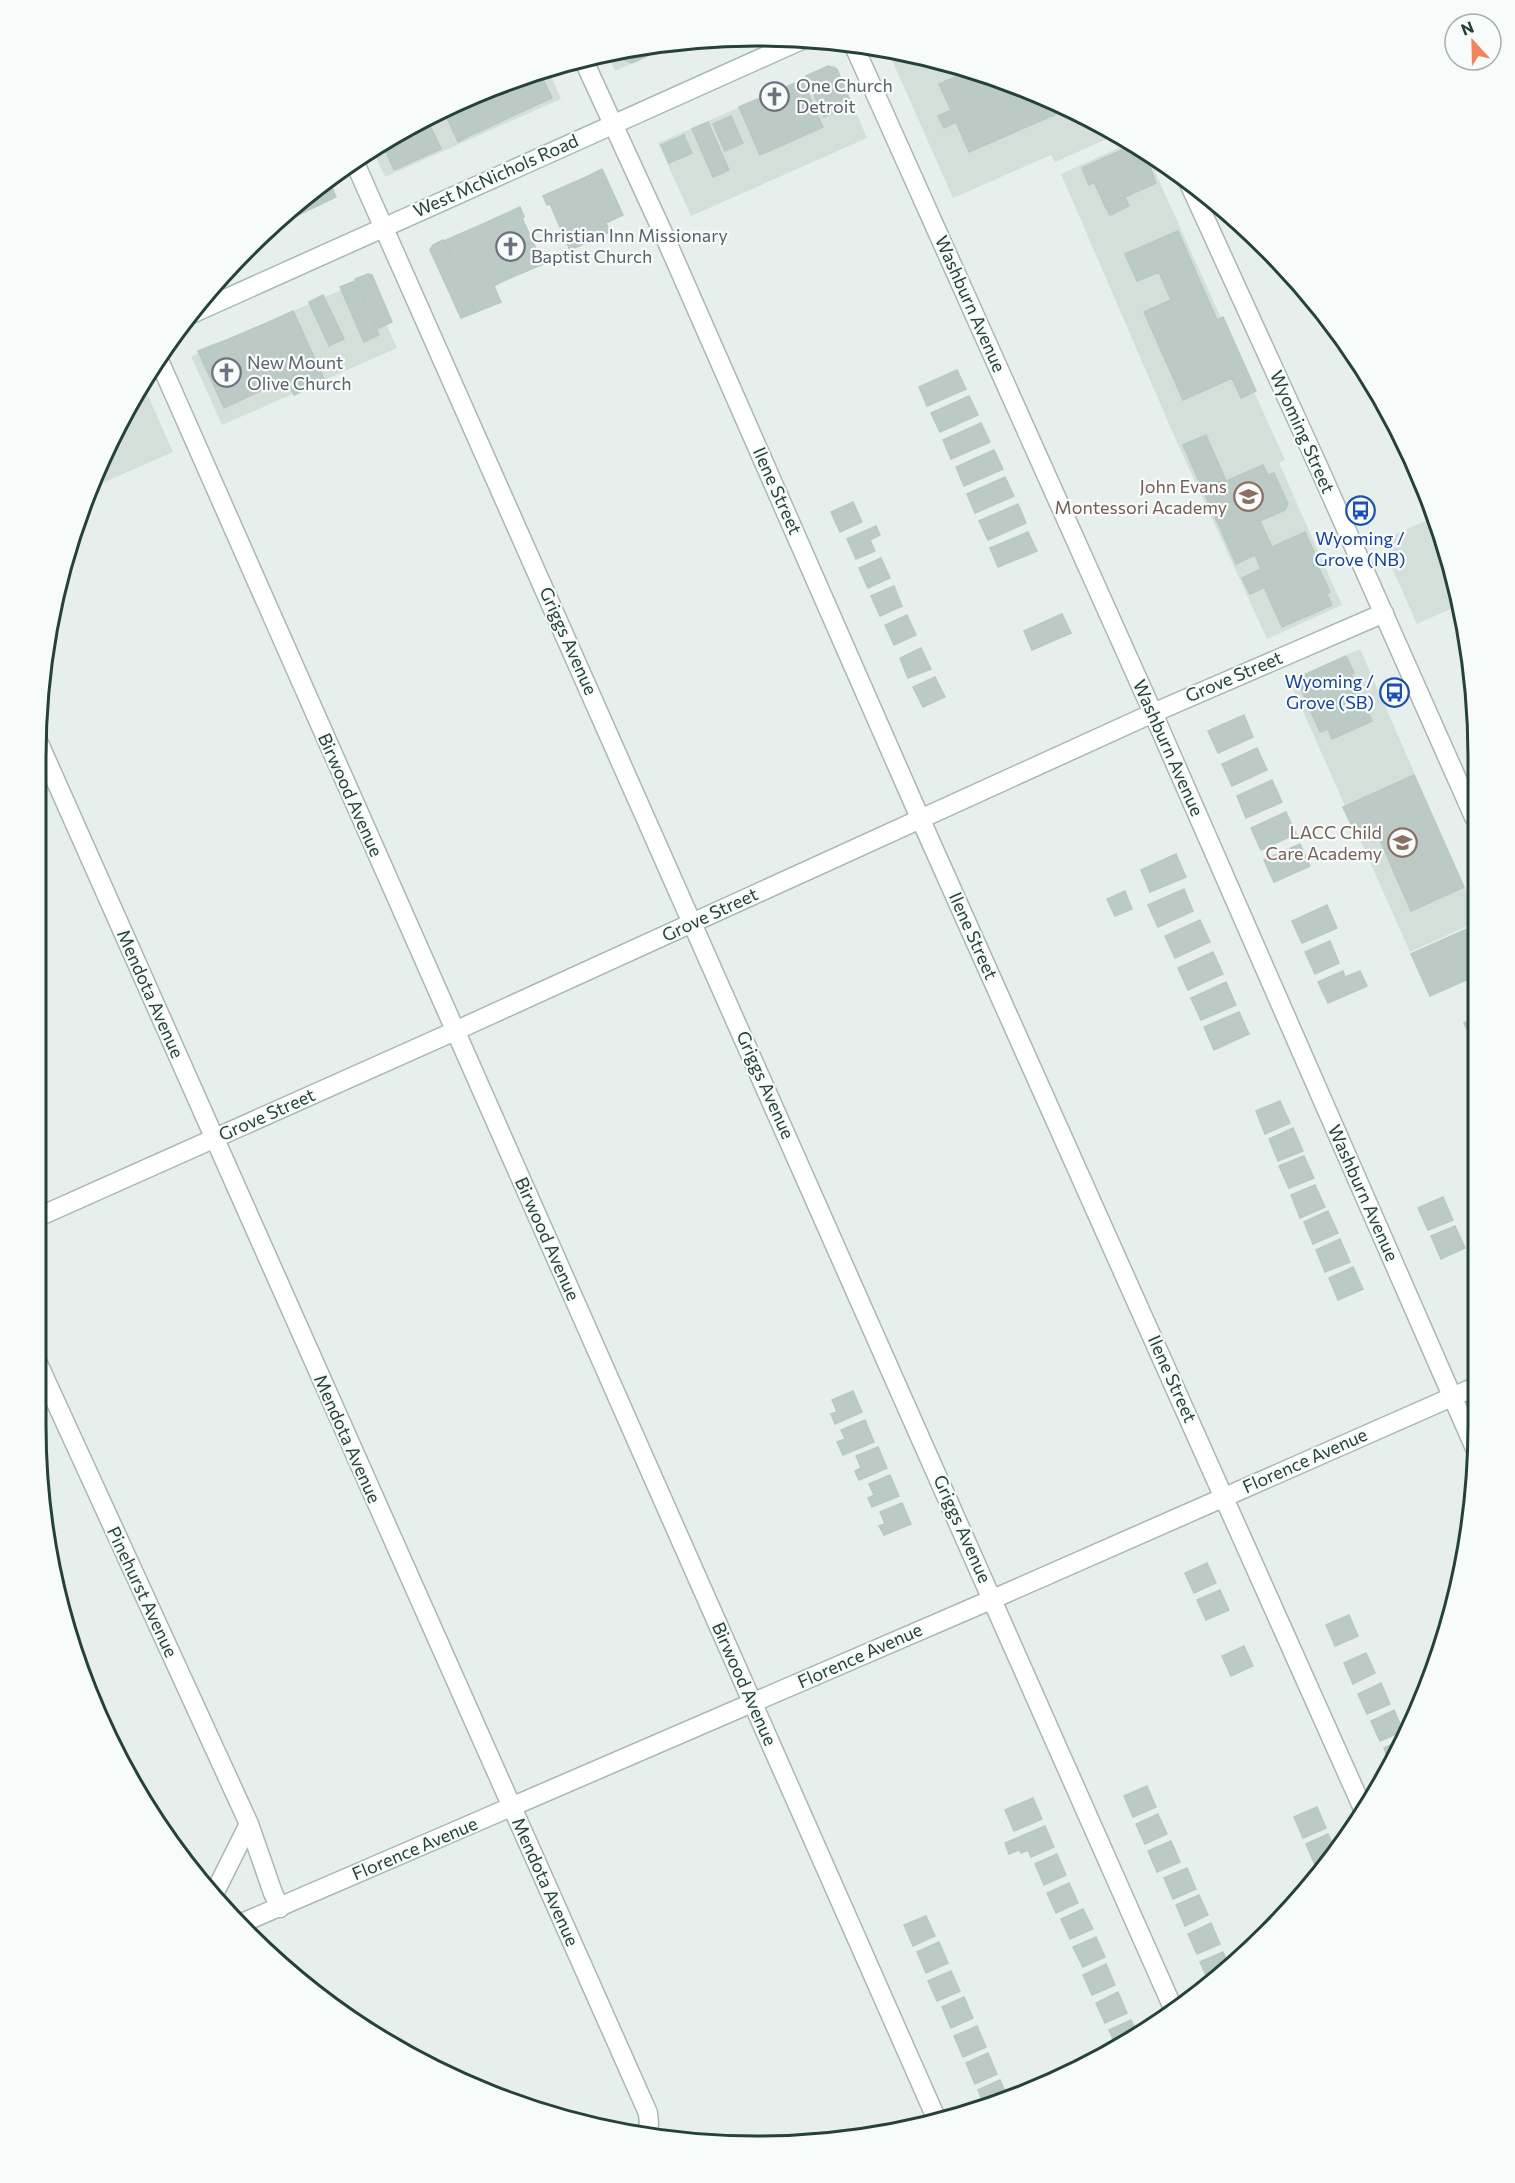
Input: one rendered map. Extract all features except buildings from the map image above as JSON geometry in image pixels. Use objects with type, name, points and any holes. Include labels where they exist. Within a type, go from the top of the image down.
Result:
[{"type":"street","name":"West McNichols Road","points":[[209,306],[785,47]]},
{"type":"street","name":"Washburn Avenue","points":[[858,54],[1153,713],[1468,1431]]},
{"type":"street","name":"Ilene Street","points":[[587,68],[1360,1802]]},
{"type":"street","name":"Griggs Avenue","points":[[358,169],[1171,2004]]},
{"type":"street","name":"Wyoming Street","points":[[1195,197],[1468,803]]},
{"type":"street","name":"Birwood Avenue","points":[[162,368],[934,2114]]},
{"type":"street","name":"Grove Street","points":[[46,1214],[455,1031],[1153,713],[1384,613]]},
{"type":"street","name":"Mendota Avenue","points":[[46,759],[648,2113],[648,2127]]},
{"type":"street","name":"Pinehurst Avenue","points":[[46,1381],[249,1824],[280,1908]]},
{"type":"street","name":"Florence Avenue","points":[[248,1921],[993,1599],[1468,1390]]},
{"type":"street","points":[[217,1887],[249,1824]]},
{"type":"shaded area","points":[[651,55],[615,71],[611,62]]},
{"type":"shaded area","points":[[892,59],[986,84],[1072,120],[1107,139],[1055,162],[1051,155],[953,198]]},
{"type":"shaded area","points":[[835,65],[867,138],[691,216],[658,143]]},
{"type":"shaded area","points":[[552,77],[561,99],[385,177],[376,157],[402,142],[485,101]]},
{"type":"shaded area","points":[[1121,147],[1152,166],[1285,460],[1279,463],[1342,605],[1267,639],[1172,431],[1061,174]]},
{"type":"shaded area","points":[[366,279],[397,348],[222,425],[191,356]]},
{"type":"shaded area","points":[[147,394],[173,452],[102,483],[120,443]]},
{"type":"shaded area","points":[[1428,520],[1452,608],[1417,624],[1380,541]]},
{"type":"shaded area","name":"LACC Child Care Academy","points":[[1360,649],[1468,895],[1468,926],[1410,952],[1289,680]]},
{"type":"place","name":"One Church Detroit","points":[[775,96]]},
{"type":"place","name":"Christian Inn Missionary Baptist Church","points":[[510,246]]},
{"type":"place","name":"New Mount Olive Church","points":[[226,373]]},
{"type":"place","name":"John Evans Montessori Academy","points":[[1248,497]]},
{"type":"place","name":"Wyoming / Grove (NB)","points":[[1360,510]]},
{"type":"place","name":"Wyoming / Grove (SB)","points":[[1395,692]]},
{"type":"place","name":"LACC Child Care Academy","points":[[1403,843]]}]
